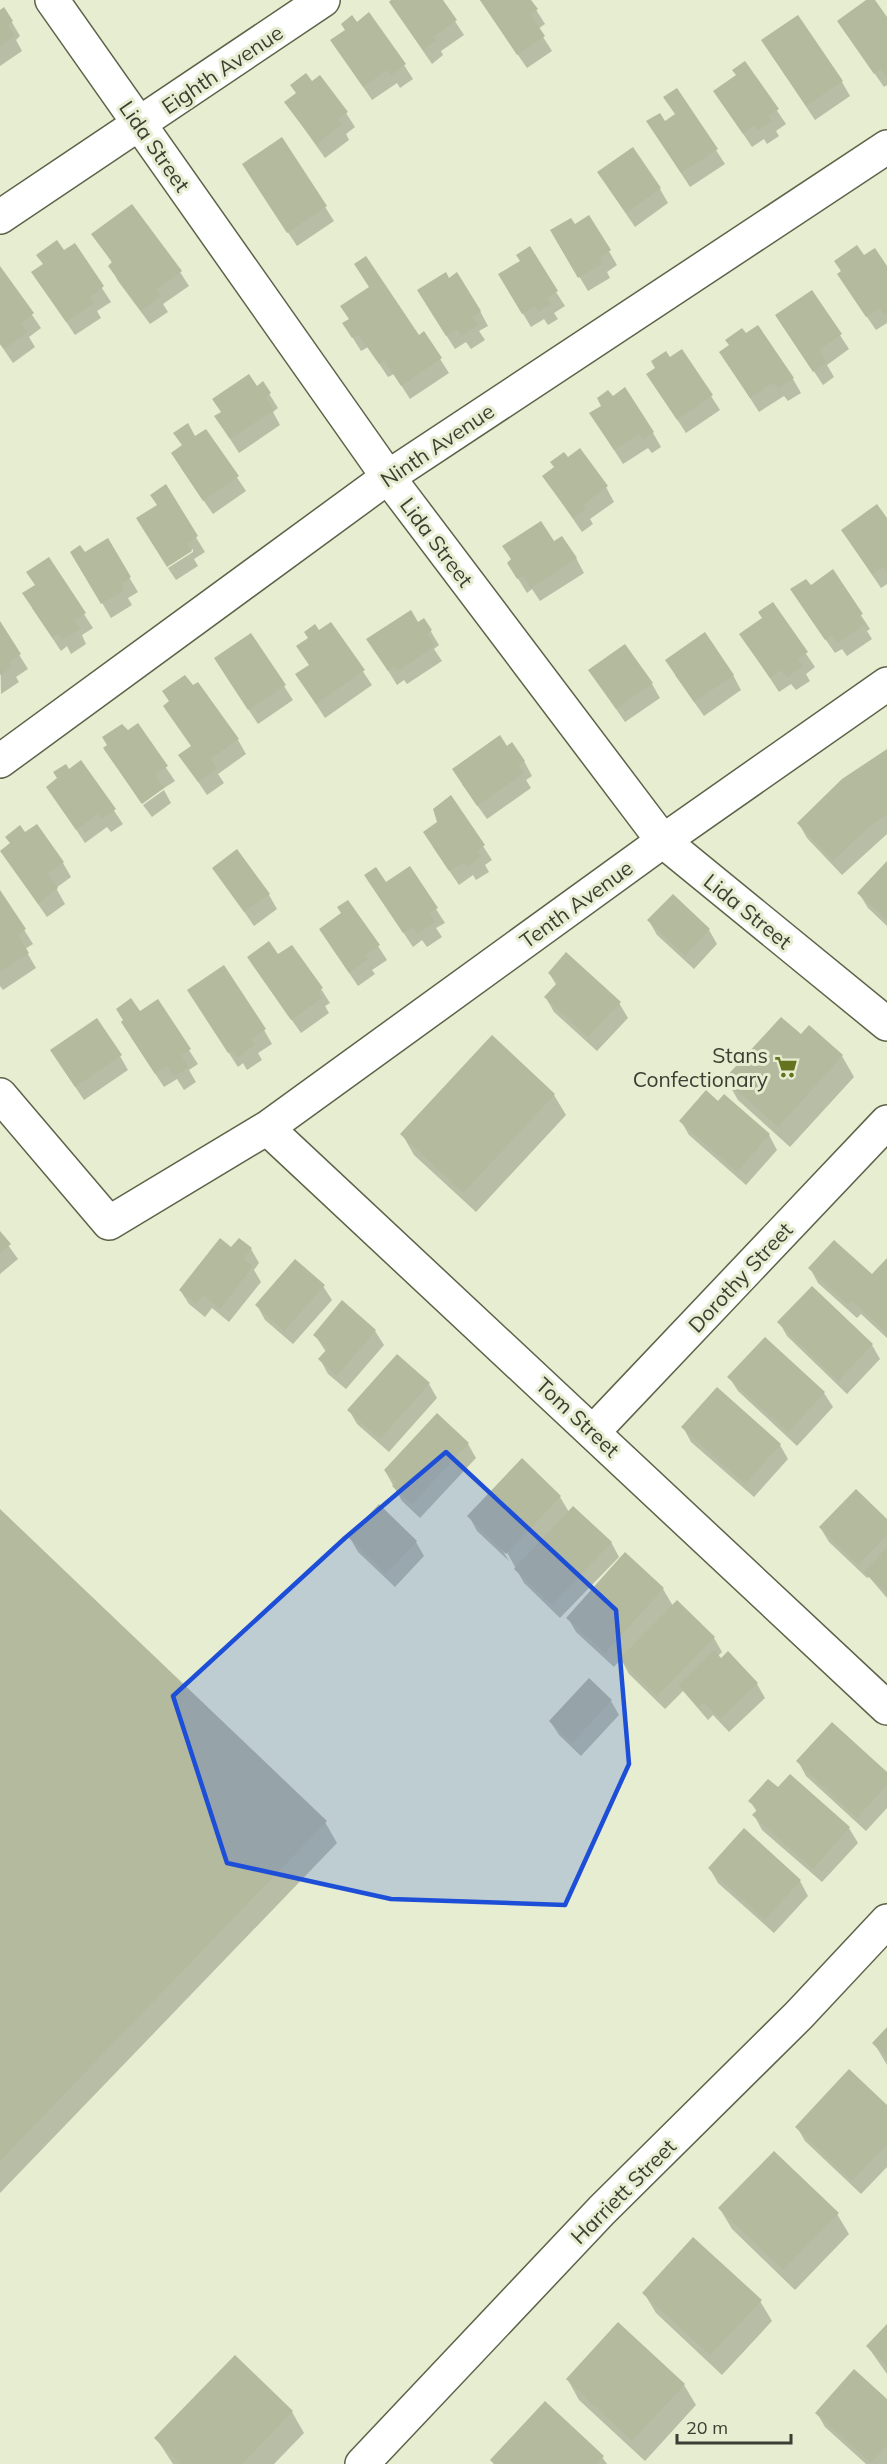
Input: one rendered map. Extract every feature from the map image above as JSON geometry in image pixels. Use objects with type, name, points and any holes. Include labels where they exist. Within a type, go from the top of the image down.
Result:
[{"type":"street","name":"Lida Street","points":[[52,0],[388,477],[663,841],[887,1024]]},
{"type":"street","name":"Eighth Avenue","points":[[0,217],[323,0]]},
{"type":"street","name":"Ninth Avenue","points":[[0,761],[388,477],[887,147]]},
{"type":"street","name":"Tenth Avenue","points":[[0,1095],[109,1223],[267,1128],[663,841],[887,684]]},
{"type":"street","name":"Dorothy Street","points":[[593,1432],[887,1122]]},
{"type":"street","name":"Tom Street","points":[[267,1128],[887,1708]]},
{"type":"street","name":"Harriett Street","points":[[362,2464],[602,2210],[799,2015],[887,1921]]},
{"type":"highlighted area","points":[[446,1452],[616,1610],[629,1764],[565,1905],[391,1899],[227,1863],[173,1696],[345,1538]]},
{"type":"building","points":[[391,0],[443,0],[457,20],[433,37],[436,40],[423,50],[389,2]]},
{"type":"building","points":[[480,0],[531,0],[538,9],[530,14],[545,36],[517,55]]},
{"type":"building","points":[[866,0],[875,0],[887,17],[887,78],[881,69],[874,74],[837,21]]},
{"type":"building","points":[[4,7],[13,21],[8,25],[15,36],[0,46],[0,10]]},
{"type":"building","points":[[369,12],[406,64],[391,75],[387,70],[363,87],[330,40],[345,30],[341,24],[352,15],[357,22]]},
{"type":"building","points":[[798,15],[843,81],[806,106],[761,40]]},
{"type":"building","points":[[745,61],[779,109],[768,116],[772,121],[758,130],[755,125],[743,134],[713,91],[736,75],[732,70]]},
{"type":"building","points":[[306,73],[312,81],[320,75],[348,112],[338,119],[342,125],[316,144],[284,102],[296,93],[290,85]]},
{"type":"building","points":[[677,88],[718,149],[681,173],[646,121],[660,113],[665,121],[675,114],[663,97]]},
{"type":"building","points":[[282,137],[327,206],[287,233],[242,164]]},
{"type":"building","points":[[633,147],[661,188],[626,213],[597,172]]},
{"type":"building","points":[[132,204],[182,271],[156,290],[161,296],[141,311],[108,266],[112,262],[91,234]]},
{"type":"building","points":[[589,215],[611,250],[600,258],[603,263],[578,278],[550,230],[571,218],[575,224]]},
{"type":"building","points":[[57,240],[64,250],[75,243],[104,286],[90,297],[94,303],[66,322],[31,272],[43,264],[36,255]]},
{"type":"building","points":[[857,245],[864,255],[875,248],[887,266],[887,314],[885,316],[880,308],[866,317],[837,274],[841,271],[834,261]]},
{"type":"building","points":[[530,246],[558,291],[547,298],[551,304],[538,312],[535,306],[522,314],[498,274],[520,261],[516,255]]},
{"type":"building","points":[[366,256],[419,335],[424,331],[442,358],[401,386],[384,360],[379,364],[358,334],[352,338],[342,323],[349,319],[340,306],[369,287],[354,264]]},
{"type":"building","points":[[0,266],[34,313],[21,323],[28,332],[4,349],[0,344]]},
{"type":"building","points":[[446,272],[449,278],[457,272],[481,311],[472,317],[478,325],[461,336],[457,329],[446,336],[417,290]]},
{"type":"building","points":[[812,290],[842,334],[819,350],[827,362],[813,372],[775,315]]},
{"type":"building","points":[[758,325],[794,378],[778,388],[774,382],[750,398],[719,352],[729,345],[725,340],[742,328],[746,333]]},
{"type":"building","points":[[682,349],[713,395],[677,420],[646,374],[655,368],[651,361],[666,351],[670,357]]},
{"type":"building","points":[[249,374],[257,386],[263,381],[271,393],[265,398],[274,410],[230,439],[214,416],[221,412],[212,399]]},
{"type":"building","points":[[625,387],[654,432],[643,439],[639,434],[614,450],[589,413],[601,406],[597,398],[608,390],[613,396]]},
{"type":"building","points":[[188,423],[195,436],[206,429],[239,476],[203,501],[171,453],[182,445],[173,433]]},
{"type":"building","points":[[580,448],[608,486],[583,505],[586,509],[573,518],[542,476],[554,467],[550,462],[564,452],[568,457]]},
{"type":"building","points":[[166,484],[198,536],[187,544],[192,551],[167,567],[136,518],[157,505],[150,495]]},
{"type":"building","points":[[877,504],[887,518],[887,572],[883,567],[872,574],[841,530]]},
{"type":"building","points":[[541,521],[554,541],[562,536],[577,558],[531,588],[523,576],[517,579],[507,563],[511,559],[502,546]]},
{"type":"building","points":[[108,538],[131,577],[121,583],[125,590],[101,604],[70,552],[80,545],[85,552]]},
{"type":"building","points":[[49,557],[86,613],[74,621],[80,629],[62,640],[58,633],[52,637],[22,593],[35,585],[26,572]]},
{"type":"building","points":[[833,569],[863,614],[859,616],[865,624],[838,643],[832,635],[825,640],[790,589],[806,579],[811,585]]},
{"type":"building","points":[[773,602],[808,652],[798,659],[803,666],[787,677],[781,670],[770,678],[739,634],[762,618],[758,612]]},
{"type":"building","points":[[411,610],[418,622],[424,618],[432,630],[427,634],[435,646],[398,671],[395,666],[388,671],[366,639]]},
{"type":"building","points":[[0,621],[21,654],[9,662],[12,667],[0,675]]},
{"type":"building","points":[[331,622],[365,670],[316,704],[295,674],[309,665],[296,646],[308,638],[304,632],[315,624],[319,630]]},
{"type":"building","points":[[705,632],[734,675],[694,702],[665,660]]},
{"type":"building","points":[[251,633],[286,685],[248,710],[214,658]]},
{"type":"building","points":[[625,644],[653,683],[616,709],[588,670]]},
{"type":"building","points":[[185,675],[193,685],[198,682],[239,739],[210,759],[217,768],[198,782],[178,755],[191,746],[163,706],[169,701],[162,691]]},
{"type":"building","points":[[138,723],[168,766],[155,775],[164,788],[142,804],[103,748],[107,745],[102,737],[122,724],[128,730]]},
{"type":"building","points":[[500,735],[507,746],[512,742],[525,761],[518,765],[524,773],[477,806],[452,769]]},
{"type":"building","points":[[887,749],[887,814],[871,825],[833,861],[797,823],[842,779]]},
{"type":"building","points":[[81,760],[116,809],[102,819],[98,814],[76,830],[46,787],[57,778],[53,772],[66,764],[69,769]]},
{"type":"building","points":[[451,795],[485,845],[477,851],[482,856],[467,867],[464,862],[449,871],[423,832],[437,822],[433,809]]},
{"type":"building","points":[[37,824],[64,862],[48,874],[58,888],[38,904],[0,851],[10,843],[5,837],[20,825],[25,832]]},
{"type":"building","points":[[237,849],[270,894],[244,912],[212,868]]},
{"type":"building","points":[[887,861],[887,920],[857,893]]},
{"type":"building","points":[[410,866],[438,908],[429,913],[435,922],[417,934],[413,927],[403,933],[364,875],[376,867],[386,882]]},
{"type":"building","points":[[0,890],[26,929],[18,935],[29,953],[0,972]]},
{"type":"building","points":[[673,894],[710,929],[685,956],[647,920]]},
{"type":"building","points":[[348,900],[380,945],[365,955],[368,959],[349,973],[319,929],[341,913],[337,907]]},
{"type":"building","points":[[269,941],[278,954],[292,945],[323,988],[318,991],[322,998],[291,1020],[247,957]]},
{"type":"building","points":[[566,952],[621,1002],[588,1037],[544,997],[558,982],[548,973]]},
{"type":"building","points":[[224,965],[266,1029],[251,1039],[255,1045],[238,1057],[234,1050],[228,1053],[187,990]]},
{"type":"building","points":[[131,998],[140,1011],[158,999],[191,1049],[181,1055],[189,1067],[174,1076],[167,1066],[155,1074],[121,1022],[123,1020],[116,1009]]},
{"type":"building","points":[[781,1017],[801,1034],[809,1025],[843,1055],[778,1127],[724,1079]]},
{"type":"building","points":[[97,1018],[122,1055],[75,1087],[50,1050]]},
{"type":"building","points":[[492,1035],[555,1094],[463,1193],[400,1134]]},
{"type":"building","points":[[706,1090],[718,1101],[724,1094],[770,1134],[737,1172],[679,1121]]},
{"type":"building","points":[[0,1231],[11,1244],[0,1253]]},
{"type":"building","points":[[220,1238],[231,1247],[239,1238],[252,1248],[243,1259],[253,1266],[220,1309],[203,1295],[196,1304],[179,1290]]},
{"type":"building","points":[[834,1240],[872,1274],[887,1258],[887,1333],[852,1301],[848,1305],[808,1268]]},
{"type":"building","points":[[295,1259],[325,1285],[284,1331],[255,1305]]},
{"type":"building","points":[[812,1286],[873,1344],[838,1381],[777,1322]]},
{"type":"building","points":[[342,1300],[376,1330],[337,1376],[318,1359],[328,1348],[313,1335]]},
{"type":"building","points":[[765,1337],[825,1392],[788,1432],[727,1377]]},
{"type":"building","points":[[397,1354],[430,1383],[380,1439],[347,1410]]},
{"type":"building","points":[[717,1387],[781,1444],[745,1484],[681,1427]]},
{"type":"building","points":[[437,1413],[469,1443],[412,1504],[392,1486],[396,1482],[384,1470]]},
{"type":"building","points":[[522,1458],[561,1496],[506,1554],[467,1516]]},
{"type":"building","points":[[856,1489],[887,1519],[887,1535],[858,1565],[819,1527]]},
{"type":"building","points":[[379,1504],[417,1541],[386,1574],[348,1537]]},
{"type":"building","points":[[573,1506],[612,1542],[552,1605],[514,1569]]},
{"type":"building","points":[[0,1509],[327,1821],[0,2161]]},
{"type":"building","points":[[887,1547],[887,1593],[864,1572]]},
{"type":"building","points":[[625,1552],[664,1588],[605,1653],[566,1618]]},
{"type":"building","points":[[677,1600],[715,1637],[657,1696],[619,1659]]},
{"type":"building","points":[[714,1650],[721,1658],[728,1651],[758,1683],[720,1719],[704,1702],[699,1707],[678,1685]]},
{"type":"building","points":[[589,1678],[612,1700],[572,1743],[549,1721]]},
{"type":"building","points":[[832,1722],[887,1772],[887,1785],[857,1818],[796,1761]]},
{"type":"building","points":[[790,1774],[850,1827],[813,1869],[752,1815],[758,1809],[748,1801],[768,1779],[778,1787]]},
{"type":"building","points":[[744,1828],[801,1880],[765,1920],[708,1868]]},
{"type":"building","points":[[887,2027],[887,2058],[872,2043]]},
{"type":"building","points":[[849,2069],[887,2105],[887,2144],[852,2181],[795,2127]]},
{"type":"building","points":[[774,2151],[839,2213],[783,2270],[718,2208]]},
{"type":"building","points":[[693,2237],[762,2300],[710,2355],[642,2293]]},
{"type":"building","points":[[618,2322],[685,2384],[632,2441],[566,2379]]},
{"type":"building","points":[[887,2324],[887,2366],[866,2346]]},
{"type":"building","points":[[235,2355],[293,2411],[242,2464],[181,2464],[154,2438]]},
{"type":"building","points":[[854,2369],[887,2399],[887,2445],[871,2463],[815,2413]]},
{"type":"building","points":[[545,2401],[604,2456],[596,2464],[494,2464],[490,2460]]},
{"type":"place","name":"Stans Confectionary","points":[[786,1067]]}]
